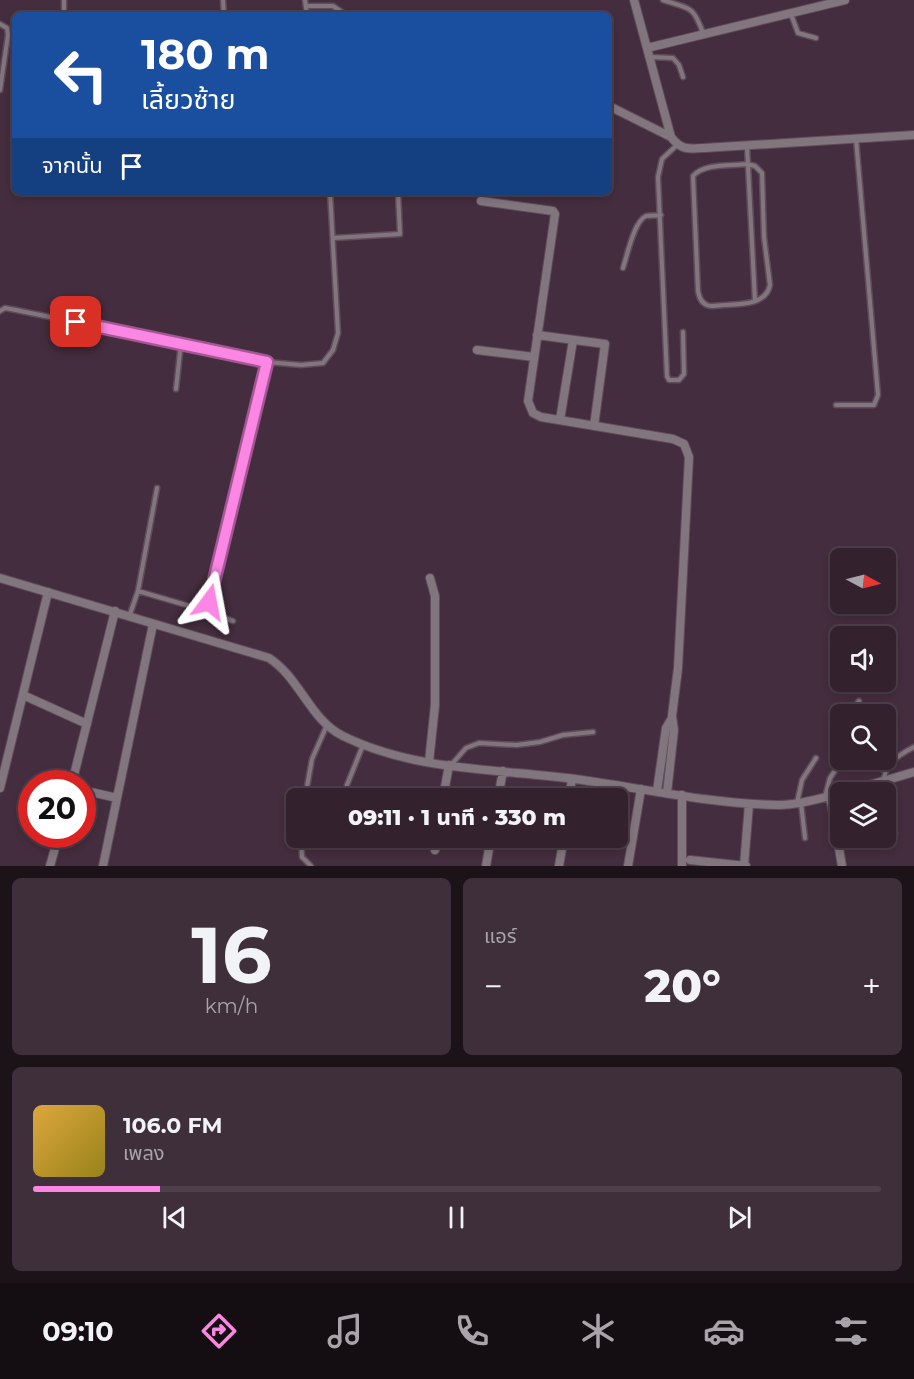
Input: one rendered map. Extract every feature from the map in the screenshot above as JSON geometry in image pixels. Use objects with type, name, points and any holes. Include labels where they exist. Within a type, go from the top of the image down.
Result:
[{"type":"street","points":[[634,0],[671,137],[677,145],[693,149],[914,135]]},
{"type":"street","points":[[647,48],[846,0]]},
{"type":"street","points":[[612,108],[671,137]]},
{"type":"street","points":[[481,201],[553,211],[555,214],[528,401],[533,413],[541,417],[680,441],[684,444],[689,457],[678,668],[672,716],[674,730],[667,793]]},
{"type":"street","points":[[537,335],[605,344],[594,426]]},
{"type":"street","points":[[560,420],[573,340]]},
{"type":"street","points":[[477,350],[534,357]]},
{"type":"street","points":[[0,578],[269,658],[281,665],[327,724],[343,736],[396,756],[749,804],[799,803],[828,797],[842,866]]},
{"type":"street","points":[[429,762],[435,705],[435,596],[430,578]]},
{"type":"street","points":[[0,788],[48,592]]},
{"type":"street","points":[[75,770],[115,611]]},
{"type":"street","points":[[103,866],[153,624]]},
{"type":"street","points":[[23,695],[87,724]]},
{"type":"street","points":[[657,791],[666,728],[672,716]]},
{"type":"street","points":[[445,788],[450,765]]},
{"type":"street","points":[[500,788],[503,771]]},
{"type":"street","points":[[878,782],[914,772]]},
{"type":"street","points":[[571,788],[572,779]]},
{"type":"street","points":[[628,866],[641,789]]},
{"type":"street","points":[[96,793],[117,798]]},
{"type":"street","points":[[682,795],[682,866]]},
{"type":"street","points":[[690,860],[745,866],[749,804]]},
{"type":"street","points":[[50,866],[55,848]]},
{"type":"street","points":[[486,866],[489,848]]},
{"type":"street","points":[[559,866],[562,848]]},
{"type":"lane","points":[[305,0],[307,12]]},
{"type":"lane","points":[[663,0],[693,11],[697,15],[704,34]]},
{"type":"lane","points":[[306,6],[333,6],[342,12]]},
{"type":"lane","points":[[791,14],[798,33],[816,38]]},
{"type":"lane","points":[[0,24],[7,28],[8,35],[0,90]]},
{"type":"lane","points":[[650,57],[673,58],[679,65],[683,77]]},
{"type":"lane","points":[[836,405],[874,405],[878,395],[856,138]]},
{"type":"lane","points":[[677,145],[667,153],[660,165],[666,376],[669,380],[680,380],[684,374],[683,332]]},
{"type":"lane","points":[[747,146],[755,301]]},
{"type":"lane","points":[[747,164],[755,166],[762,173],[764,237],[770,285],[768,292],[755,301],[710,306],[700,299],[697,279],[693,176],[704,168],[747,164]]},
{"type":"lane","points":[[0,311],[5,308],[16,310],[267,362],[301,365],[323,363],[330,356],[338,333],[330,195]]},
{"type":"lane","points":[[333,238],[399,234],[398,195]]},
{"type":"lane","points":[[623,268],[640,221],[646,216],[661,215]]},
{"type":"lane","points":[[176,389],[181,344]]},
{"type":"lane","points":[[203,610],[209,602],[267,362]]},
{"type":"lane","points":[[129,617],[138,591],[158,488]]},
{"type":"lane","points":[[138,591],[233,621]]},
{"type":"lane","points":[[307,788],[312,759],[327,724]]},
{"type":"lane","points":[[450,765],[466,748],[478,743],[517,745],[540,742],[563,735],[593,732]]},
{"type":"lane","points":[[346,788],[364,744]]},
{"type":"lane","points":[[882,780],[885,771],[897,758],[914,747]]},
{"type":"lane","points":[[805,838],[799,803],[802,780],[816,758]]},
{"type":"lane","points":[[828,797],[830,778],[835,770]]},
{"type":"lane","points":[[628,836],[633,837]]},
{"type":"lane","points":[[302,848],[303,857],[311,866]]},
{"type":"route","points":[[76,322],[267,362],[209,602]]}]
